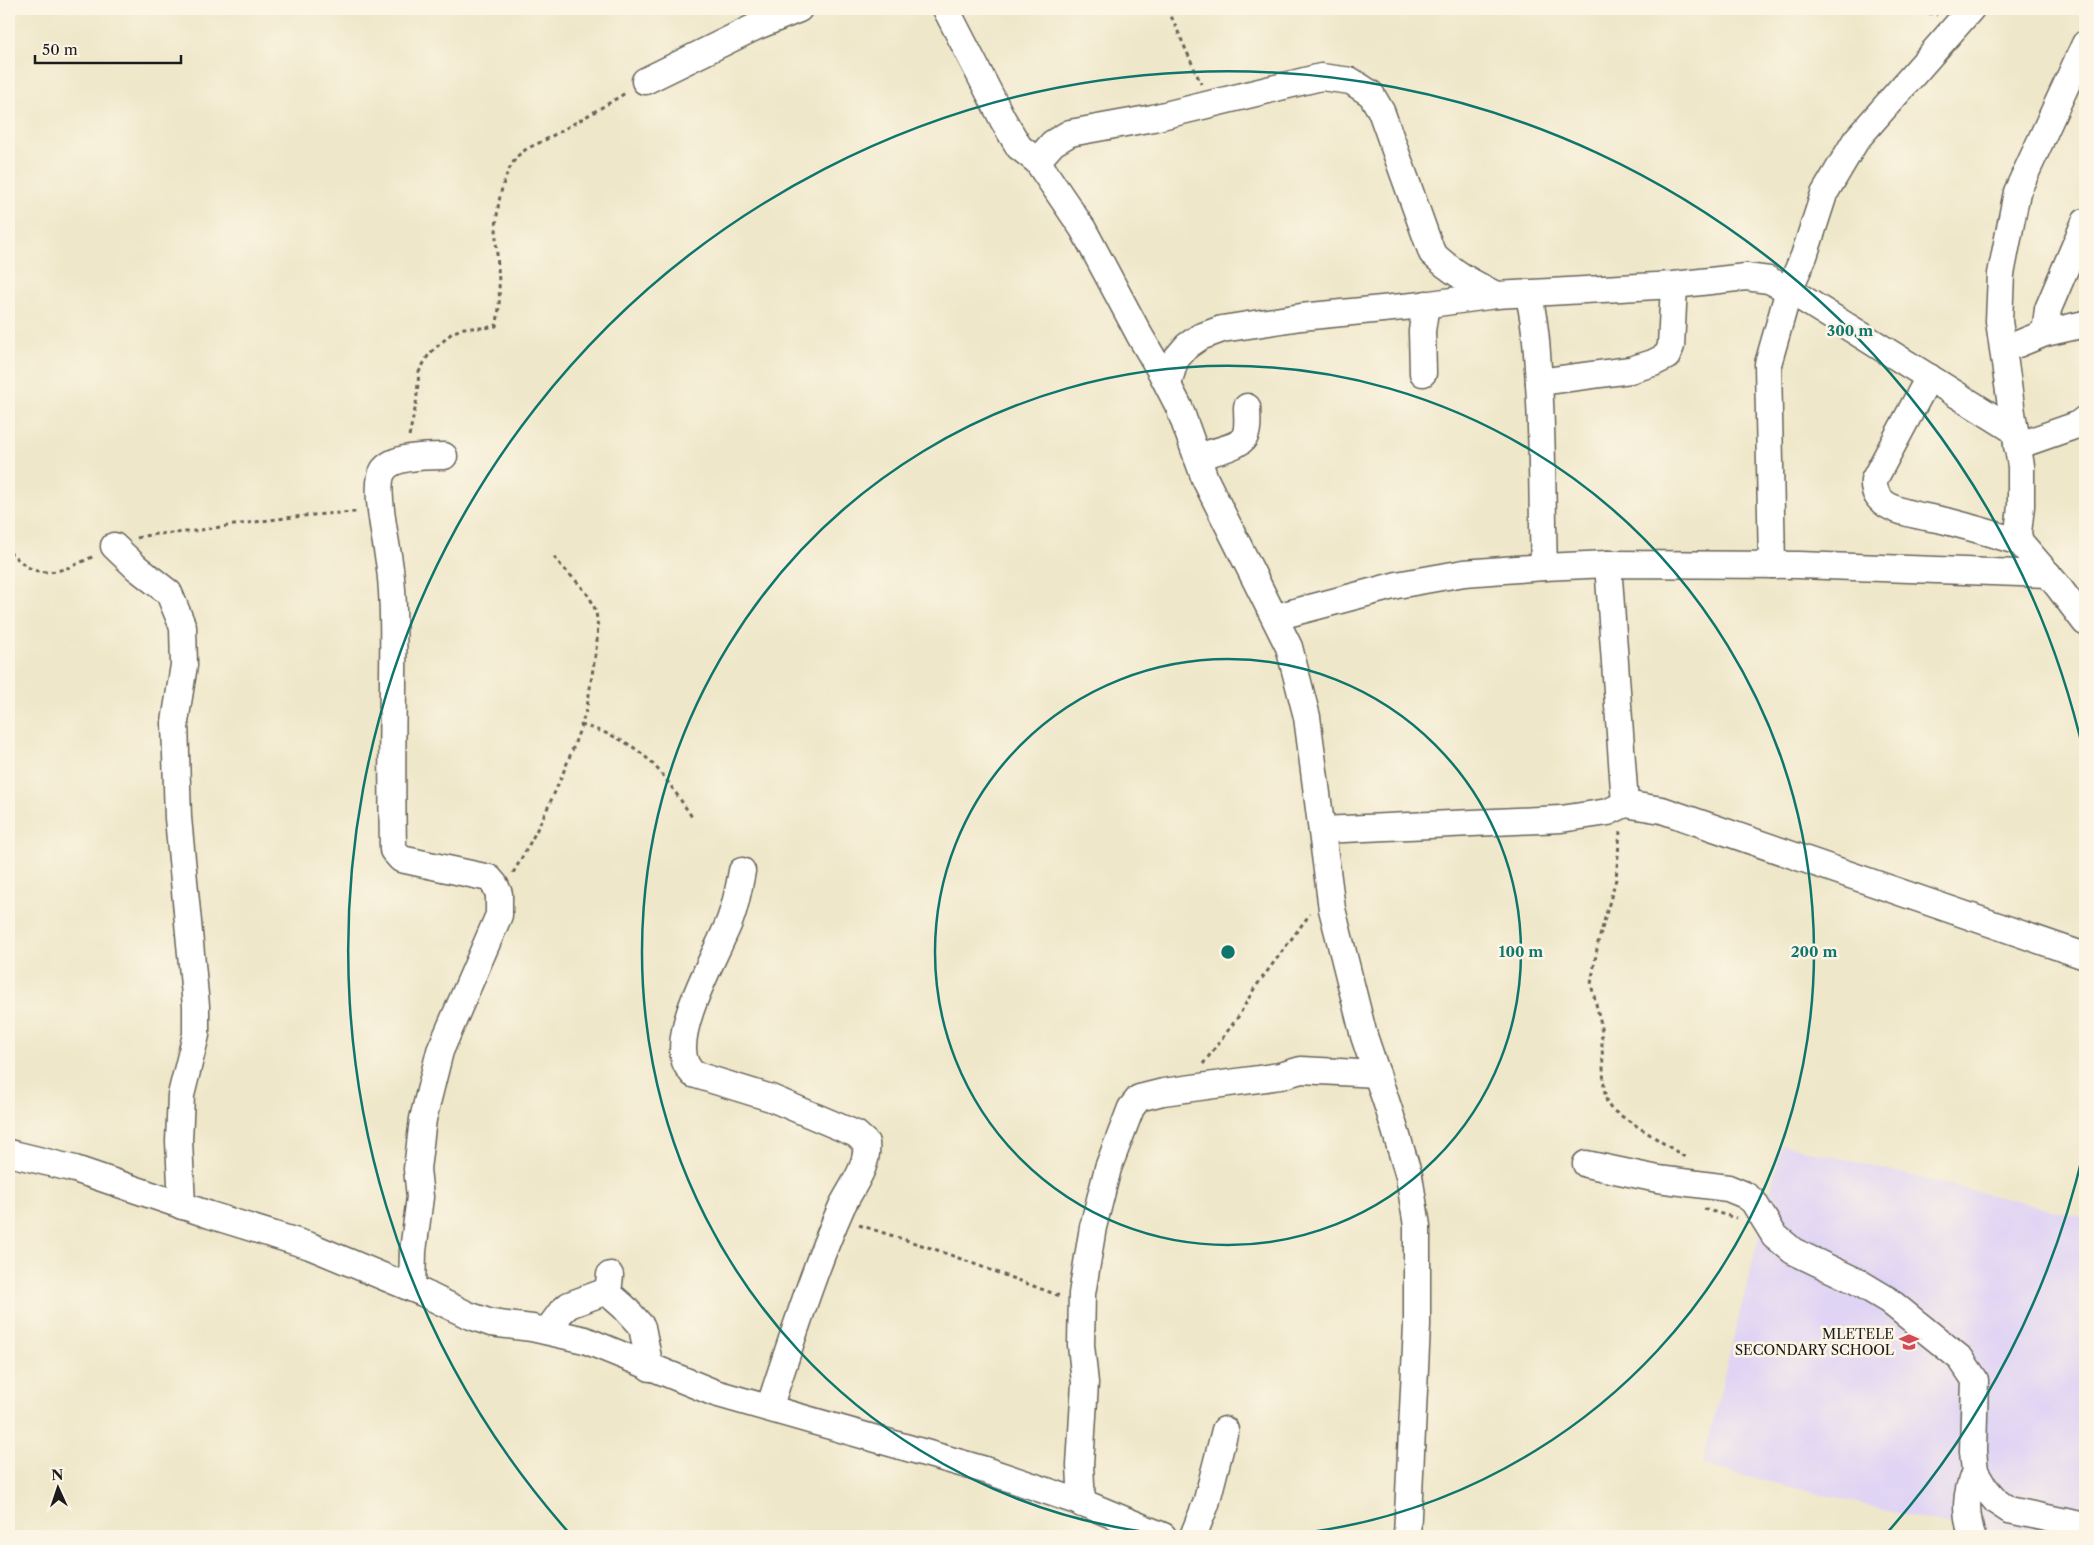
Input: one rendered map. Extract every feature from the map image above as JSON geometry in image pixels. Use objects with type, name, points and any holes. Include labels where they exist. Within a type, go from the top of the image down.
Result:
[{"type":"street","points":[[645,81],[755,27],[799,9]]},
{"type":"street","points":[[946,9],[1002,120],[1019,147],[1038,162],[1083,229],[1168,385],[1179,407],[1205,479],[1289,647],[1307,718],[1332,909],[1346,972],[1364,1036],[1409,1176],[1417,1226],[1417,1326],[1408,1536]]},
{"type":"street","points":[[1772,564],[1768,364],[1789,290],[1804,256],[1824,194],[1856,140],[1971,9]]},
{"type":"street","points":[[2085,44],[2017,192],[2001,274],[1999,321],[2021,466],[2021,506],[2018,533],[2020,542],[2048,574],[2085,622]]},
{"type":"street","points":[[1038,162],[1053,143],[1070,133],[1153,118],[1321,77],[1351,81],[1371,94],[1384,119],[1432,253],[1442,263],[1463,278],[1496,295]]},
{"type":"street","points":[[2045,333],[2048,309],[2085,222]]},
{"type":"street","points":[[1168,385],[1175,360],[1188,346],[1200,337],[1222,329],[1301,316],[1496,295],[1674,285],[1746,277],[1768,280],[1789,290],[1929,377],[2016,438],[2077,425],[2085,419]]},
{"type":"street","points":[[1539,382],[1630,370],[1653,363],[1666,356],[1671,346],[1674,285]]},
{"type":"street","points":[[1528,293],[1533,313],[1539,382],[1544,567]]},
{"type":"street","points":[[1423,373],[1422,331],[1426,304]]},
{"type":"street","points":[[2002,346],[2018,344],[2045,333],[2085,324]]},
{"type":"street","points":[[1929,377],[1874,480],[1873,490],[1889,506],[1907,514],[1947,521],[2020,542]]},
{"type":"street","points":[[1197,457],[1235,445],[1244,439],[1247,407]]},
{"type":"street","points":[[412,1288],[413,1251],[420,1197],[418,1169],[422,1119],[440,1051],[499,915],[499,894],[493,881],[488,878],[401,859],[393,850],[393,612],[390,568],[381,510],[380,481],[382,472],[388,466],[400,461],[419,456],[444,456]]},
{"type":"street","points":[[114,546],[137,568],[169,593],[176,608],[183,634],[184,665],[175,722],[178,799],[196,1006],[196,1035],[181,1095],[179,1142],[182,1206]]},
{"type":"street","points":[[1608,564],[1622,806]]},
{"type":"street","points":[[1276,618],[1397,586],[1454,574],[1544,567],[1608,564],[1772,564],[2048,574]]},
{"type":"street","points":[[1322,830],[1561,819],[1608,812],[1622,806],[1662,810],[2085,956]]},
{"type":"street","points":[[742,872],[730,919],[694,1002],[684,1036],[683,1051],[686,1065],[693,1074],[772,1098],[856,1134],[866,1143],[867,1152],[859,1175],[843,1205],[817,1268],[769,1408]]},
{"type":"street","points":[[1082,1504],[1080,1465],[1085,1383],[1081,1345],[1082,1304],[1093,1227],[1108,1168],[1131,1108],[1139,1098],[1163,1092],[1280,1076],[1301,1070],[1377,1074]]},
{"type":"street","points":[[9,1153],[75,1169],[182,1206],[310,1246],[412,1288],[468,1315],[491,1322],[547,1331],[585,1340],[715,1393],[985,1470],[1082,1504],[1163,1536]]},
{"type":"street","points":[[1586,1164],[1658,1179],[1728,1188],[1745,1195],[1753,1201],[1774,1235],[1793,1251],[1858,1282],[1888,1300],[1915,1320],[1961,1360],[1974,1380],[1973,1451],[1976,1471],[1985,1488],[1997,1502],[2009,1510],[2085,1526]]},
{"type":"street","points":[[547,1331],[561,1312],[569,1305],[609,1283],[612,1298],[637,1319],[642,1327],[650,1368]]},
{"type":"street","points":[[1193,1536],[1206,1504],[1225,1430]]},
{"type":"street","points":[[1972,1536],[1966,1517],[1970,1484],[1976,1471]]},
{"type":"path","points":[[1168,9],[1209,104]]},
{"type":"path","points":[[400,461],[412,428],[419,372],[429,354],[452,333],[464,328],[496,326],[500,312],[497,280],[497,213],[502,188],[509,169],[517,156],[602,109],[645,81]]},
{"type":"path","points":[[9,552],[34,570],[47,572],[78,564],[114,546],[154,533],[191,532],[336,512],[381,510]]},
{"type":"path","points":[[499,894],[517,867],[553,796],[584,716],[596,651],[597,622],[593,602],[553,555]]},
{"type":"path","points":[[581,725],[602,731],[640,750],[662,772],[692,817]]},
{"type":"path","points":[[1622,806],[1619,863],[1609,910],[1598,943],[1591,984],[1601,1024],[1604,1089],[1607,1103],[1612,1110],[1694,1163]]},
{"type":"path","points":[[1182,1089],[1218,1045],[1254,989],[1329,887]]},
{"type":"path","points":[[843,1205],[851,1219],[859,1225],[938,1250],[1082,1304]]},
{"type":"shaded area","name":"MLETELE SECONDARY SCHOOL","points":[[1782,1144],[2085,1218],[2085,1536],[1990,1536],[1702,1465]]},
{"type":"place","name":"MLETELE SECONDARY SCHOOL","points":[[1909,1342]]}]
